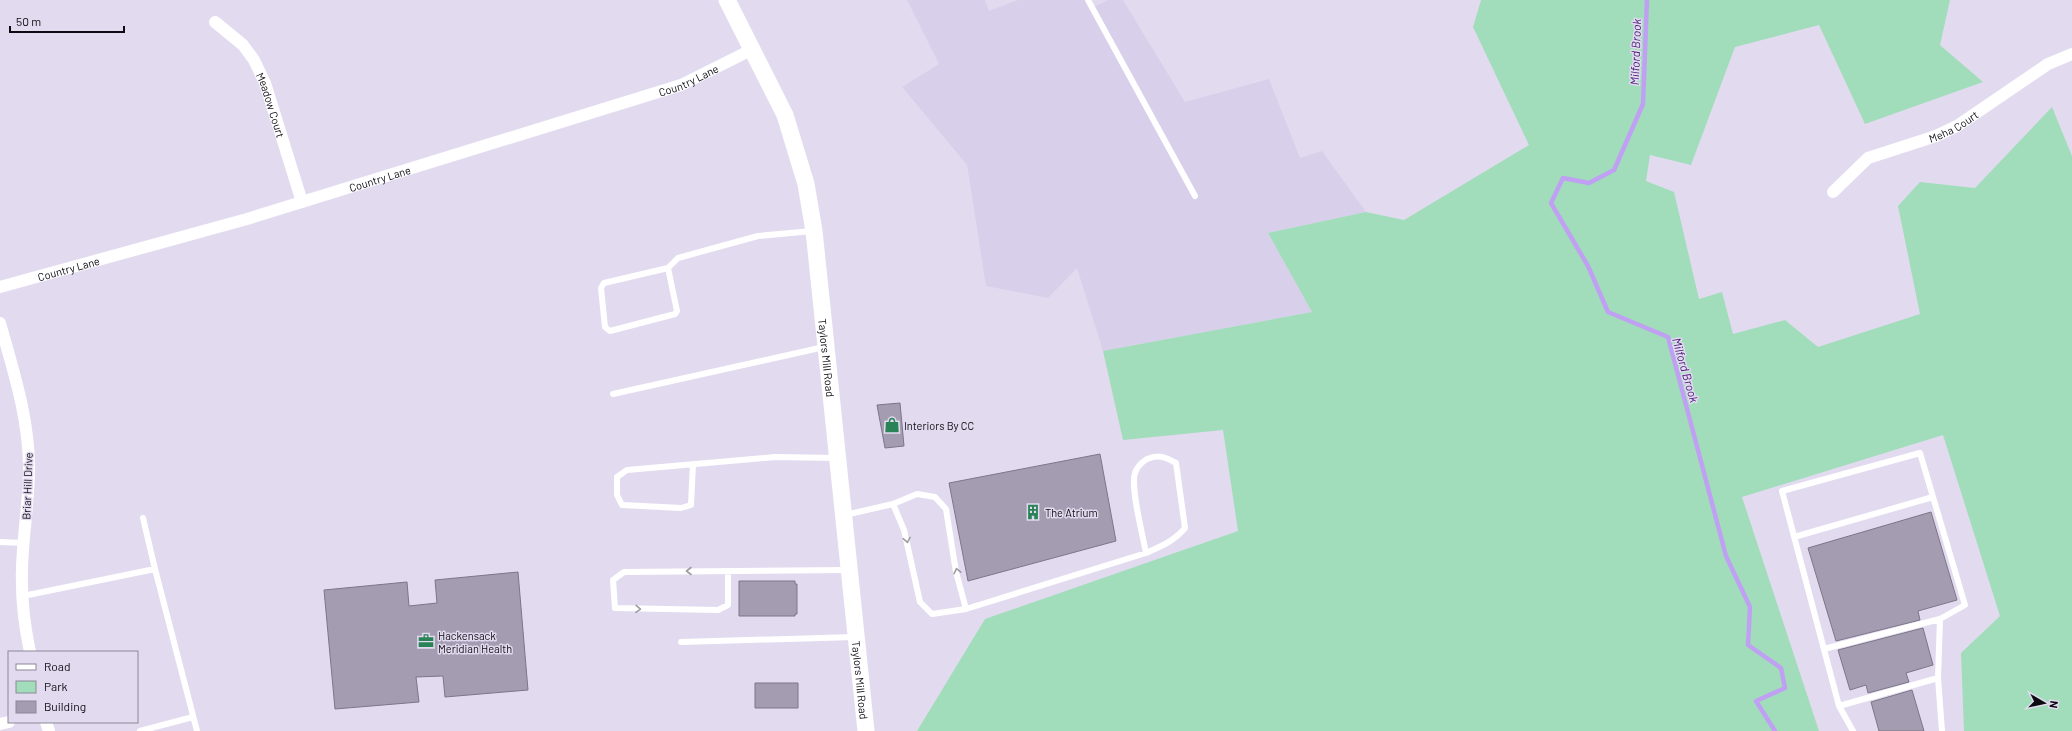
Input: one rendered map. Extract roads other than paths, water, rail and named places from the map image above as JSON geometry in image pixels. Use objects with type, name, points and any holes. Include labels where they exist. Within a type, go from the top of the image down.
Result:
[{"type":"street","name":"Taylors Mill Road","points":[[727,0],[785,115],[796,147],[806,184],[814,231],[866,731]]},
{"type":"street","name":"Meadow Court","points":[[215,22],[243,45],[254,60],[265,83],[302,202]]},
{"type":"street","name":"Country Lane","points":[[0,287],[240,222],[680,85],[753,49]]},
{"type":"street","name":"Meha Court","points":[[1833,192],[1868,158],[1936,136],[1957,126],[2048,64],[2072,54]]},
{"type":"street","name":"Briar Hill Drive","points":[[0,323],[27,431],[30,469],[24,543],[23,596],[30,651]]},
{"type":"lane","points":[[1088,0],[1195,196]]},
{"type":"lane","points":[[668,268],[677,311],[675,314],[610,331],[605,327],[601,288],[604,283],[668,268],[678,258],[758,236],[814,231]]},
{"type":"lane","points":[[613,394],[826,346]]},
{"type":"lane","points":[[1824,649],[1940,619],[1965,605],[1920,453],[1782,491],[1839,706],[1853,731]]},
{"type":"lane","points":[[893,504],[904,530],[920,602],[932,614],[966,609],[1146,553],[1167,544],[1177,537],[1185,528],[1176,463],[1165,456],[1155,456],[1145,460],[1134,474],[1134,486],[1146,553]]},
{"type":"lane","points":[[693,464],[691,505],[681,508],[622,505],[617,495],[617,477],[626,470],[693,464],[775,457],[837,458]]},
{"type":"lane","points":[[844,515],[893,504],[916,494],[935,497],[946,509],[956,572],[966,609]]},
{"type":"lane","points":[[1794,537],[1933,497]]},
{"type":"lane","points":[[143,518],[197,731]]},
{"type":"lane","points":[[0,542],[24,543]]},
{"type":"lane","points":[[23,596],[155,569]]},
{"type":"lane","points":[[728,571],[728,605],[718,610],[615,608],[613,580],[624,572],[728,571],[849,570]]},
{"type":"lane","points":[[1940,619],[1938,678],[1942,731]]},
{"type":"lane","points":[[681,642],[856,637]]},
{"type":"lane","points":[[1839,706],[1938,678]]},
{"type":"lane","points":[[140,731],[193,717]]},
{"type":"waterway","name":"Milford Brook","points":[[1647,0],[1643,104],[1614,170],[1589,183],[1563,178],[1551,203],[1588,266],[1608,312],[1668,337],[1726,556],[1750,607],[1748,645],[1781,668],[1785,688],[1756,701],[1775,731]]},
{"type":"place","name":"Interiors By CC","points":[[892,425]]},
{"type":"place","name":"The Atrium","points":[[1033,512]]},
{"type":"place","name":"Hackensack Meridian Health","points":[[426,641]]}]
